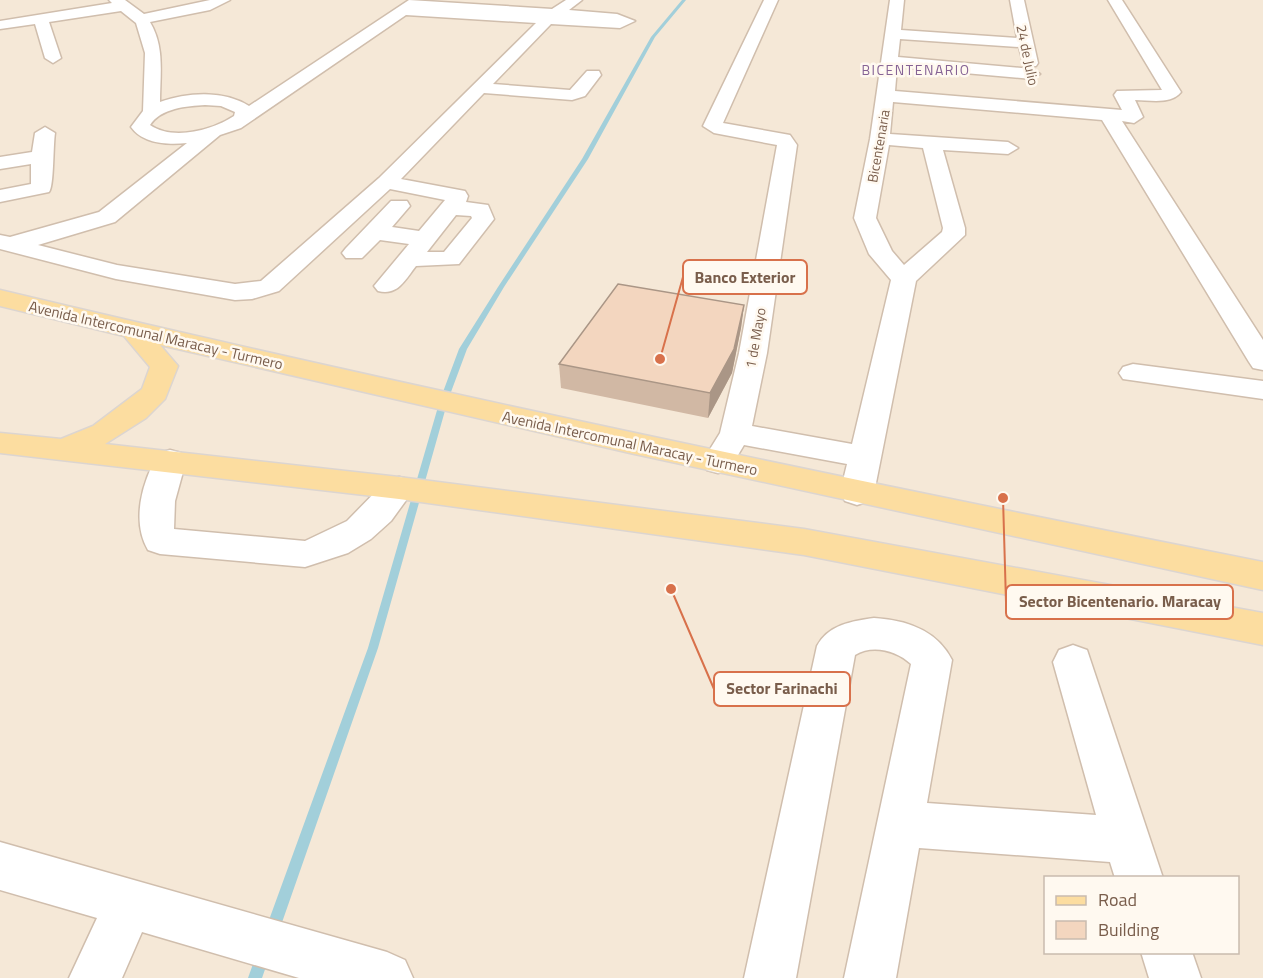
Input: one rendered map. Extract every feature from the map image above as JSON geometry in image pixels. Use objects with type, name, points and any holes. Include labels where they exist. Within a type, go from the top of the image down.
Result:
[{"type":"main road","name":"Avenida Intercomunal Maracay - Turmero","points":[[0,298],[465,408],[857,493],[1263,576]]},
{"type":"main road","points":[[63,451],[104,433],[155,393],[164,366],[134,331]]},
{"type":"main road","points":[[0,443],[404,489],[804,542],[1263,629]]},
{"type":"street","points":[[141,19],[205,7],[223,0]]},
{"type":"street","points":[[5,243],[116,272],[235,292],[252,291],[270,286],[386,182],[551,16],[575,0]]},
{"type":"street","name":"1 de Mayo","points":[[718,462],[735,433],[753,353],[787,145],[783,139],[771,135],[728,131],[712,126],[771,0]]},
{"type":"street","name":"Bicentenaria","points":[[897,0],[887,96],[865,218],[881,254],[904,279]]},
{"type":"street","name":"24 de Julio","points":[[1017,0],[1040,110]]},
{"type":"street","points":[[887,96],[1134,117],[1123,94],[1172,94],[1115,0]]},
{"type":"street","points":[[0,25],[119,3],[141,19],[154,43],[150,89],[152,112]]},
{"type":"street","points":[[149,158],[234,124],[241,110],[282,93],[411,5],[551,16]]},
{"type":"street","points":[[41,18],[53,58]]},
{"type":"street","points":[[893,34],[1026,43]]},
{"type":"street","points":[[890,62],[1032,74]]},
{"type":"street","points":[[481,88],[572,95],[579,92],[592,75]]},
{"type":"street","points":[[150,89],[182,102]]},
{"type":"street","points":[[149,158],[140,127],[142,119],[152,112],[182,102],[223,100],[241,110]]},
{"type":"street","points":[[1108,116],[1263,362]]},
{"type":"street","points":[[89,264],[87,239],[107,217],[149,158],[176,137],[213,132]]},
{"type":"street","points":[[0,196],[42,188],[45,133]]},
{"type":"street","points":[[880,139],[1008,148]]},
{"type":"street","points":[[857,493],[867,457],[904,279],[940,243],[952,235],[954,228],[931,143]]},
{"type":"street","points":[[0,163],[42,164]]},
{"type":"street","points":[[0,179],[42,164]]},
{"type":"street","points":[[386,182],[452,193],[457,196],[457,201],[387,286]]},
{"type":"street","points":[[0,214],[47,206],[55,199]]},
{"type":"street","points":[[354,253],[399,206]]},
{"type":"street","points":[[409,259],[451,259],[483,219],[480,210],[451,208]]},
{"type":"street","points":[[5,243],[59,233],[107,217]]},
{"type":"street","points":[[375,232],[424,239]]},
{"type":"street","points":[[1133,374],[1263,390]]},
{"type":"street","points":[[735,433],[867,457]]},
{"type":"street","points":[[170,461],[154,514],[154,526],[160,541],[305,554],[326,549],[375,521],[404,489]]},
{"type":"street","points":[[770,978],[771,963],[837,646],[851,636],[880,634],[920,646],[932,660],[870,978]]},
{"type":"street","points":[[901,824],[1133,859],[1073,662]]},
{"type":"street","points":[[0,866],[238,937],[387,978]]},
{"type":"street","points":[[94,978],[130,903]]},
{"type":"street","points":[[1167,954],[1175,978]]},
{"type":"shaded area","points":[[0,0],[1263,0],[1263,978],[0,978]]},
{"type":"building","points":[[618,284],[744,305],[734,349],[710,393],[559,364]]},
{"type":"waterway","points":[[272,931],[373,648],[444,400],[463,349],[585,159],[653,37],[684,0]]},
{"type":"waterway","points":[[255,978],[263,955]]},
{"type":"place","name":"Banco Exterior","points":[[660,359]]},
{"type":"place","name":"Sector Bicentenario. Maracay","points":[[1003,498]]},
{"type":"place","name":"Sector Farinachi","points":[[671,589]]},
{"type":"district","name":"BICENTENARIO","points":[[916,69]]}]
